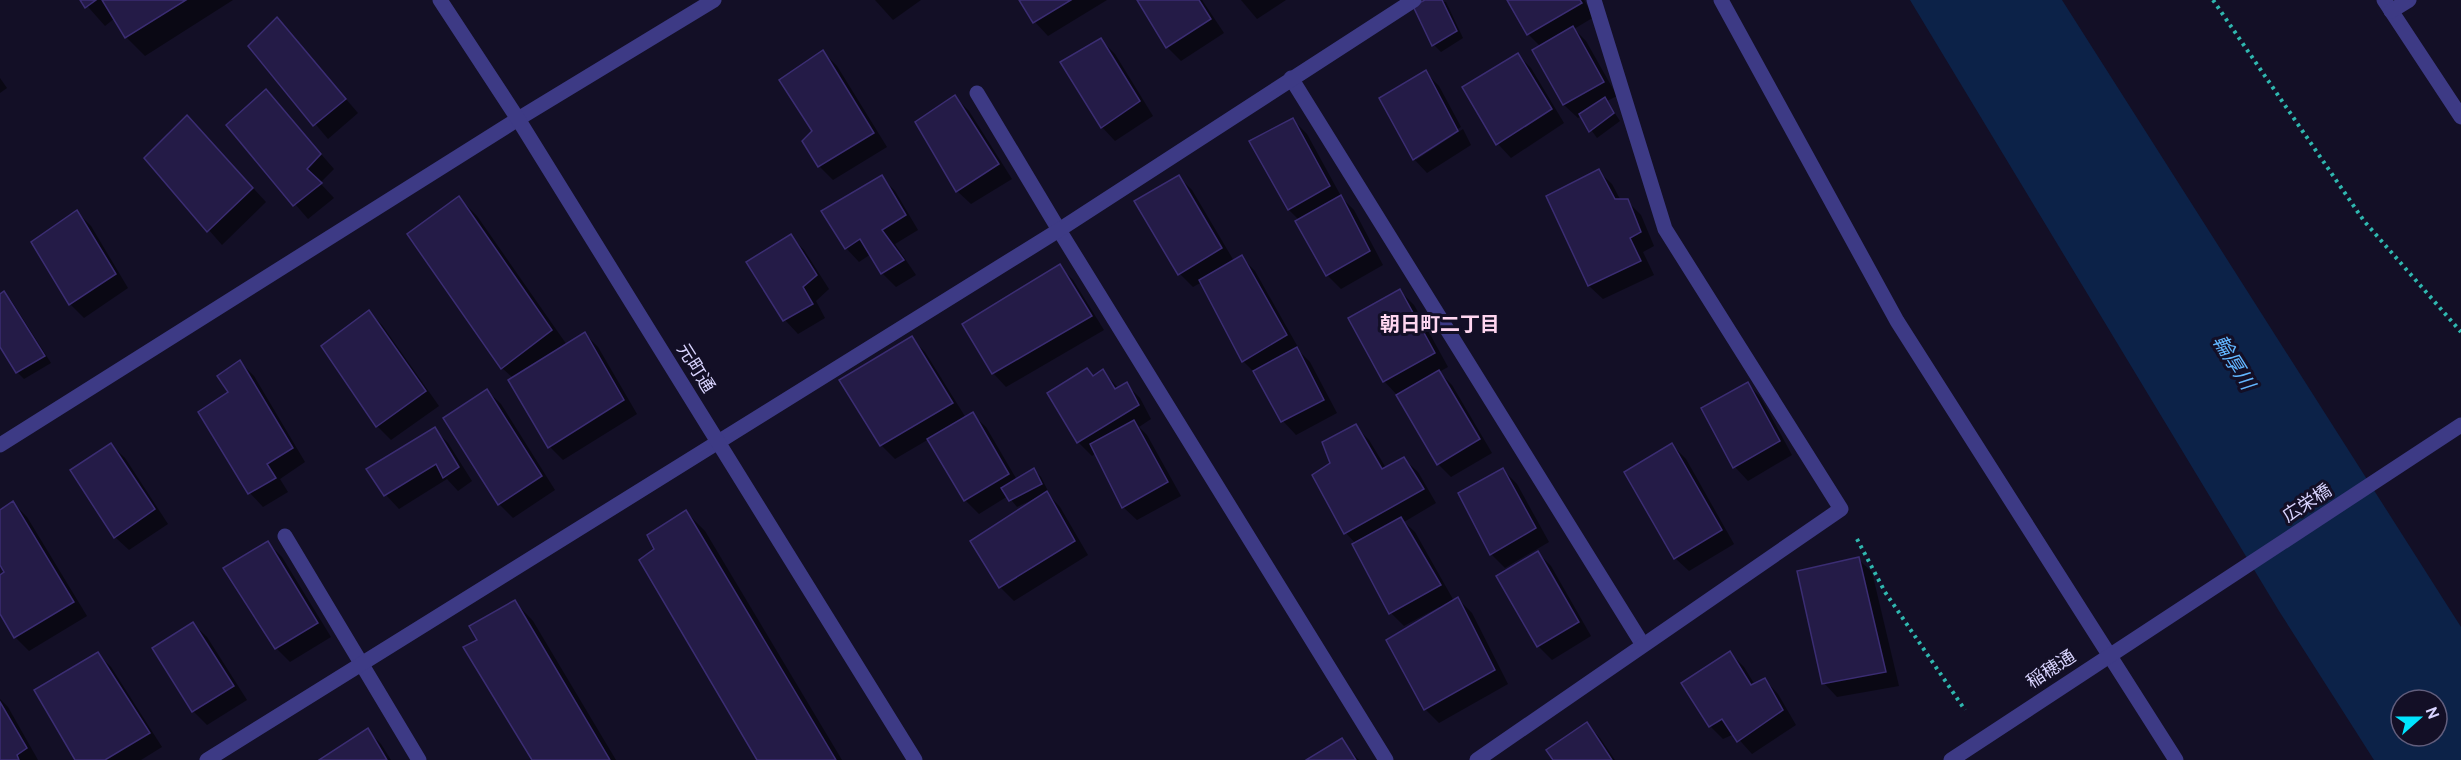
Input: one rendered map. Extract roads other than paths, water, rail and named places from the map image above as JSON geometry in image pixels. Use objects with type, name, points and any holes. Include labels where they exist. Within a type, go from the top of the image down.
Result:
[{"type":"street","name":"元町通","points":[[440,0],[518,119],[720,442],[915,760]]},
{"type":"street","points":[[0,445],[518,119],[714,0]]},
{"type":"street","points":[[207,760],[1059,230],[1414,0]]},
{"type":"street","points":[[1477,760],[1841,509],[1665,229],[1594,0]]},
{"type":"street","points":[[1721,0],[1897,321],[2176,760]]},
{"type":"street","points":[[2409,0],[2387,6],[2461,117]]},
{"type":"street","points":[[1291,78],[1643,645]]},
{"type":"street","points":[[977,93],[1386,760]]},
{"type":"street","name":"広栄橋","points":[[2174,614],[2461,425]]},
{"type":"street","points":[[285,536],[419,760]]},
{"type":"street","name":"稲穂通","points":[[1951,760],[2108,655],[2174,614]]},
{"type":"water","name":"輪厚川","points":[[1910,0],[2062,0],[2461,627],[2461,760],[2374,760],[2279,611]]},
{"type":"district","name":"朝日町二丁目","points":[[1440,324]]}]
